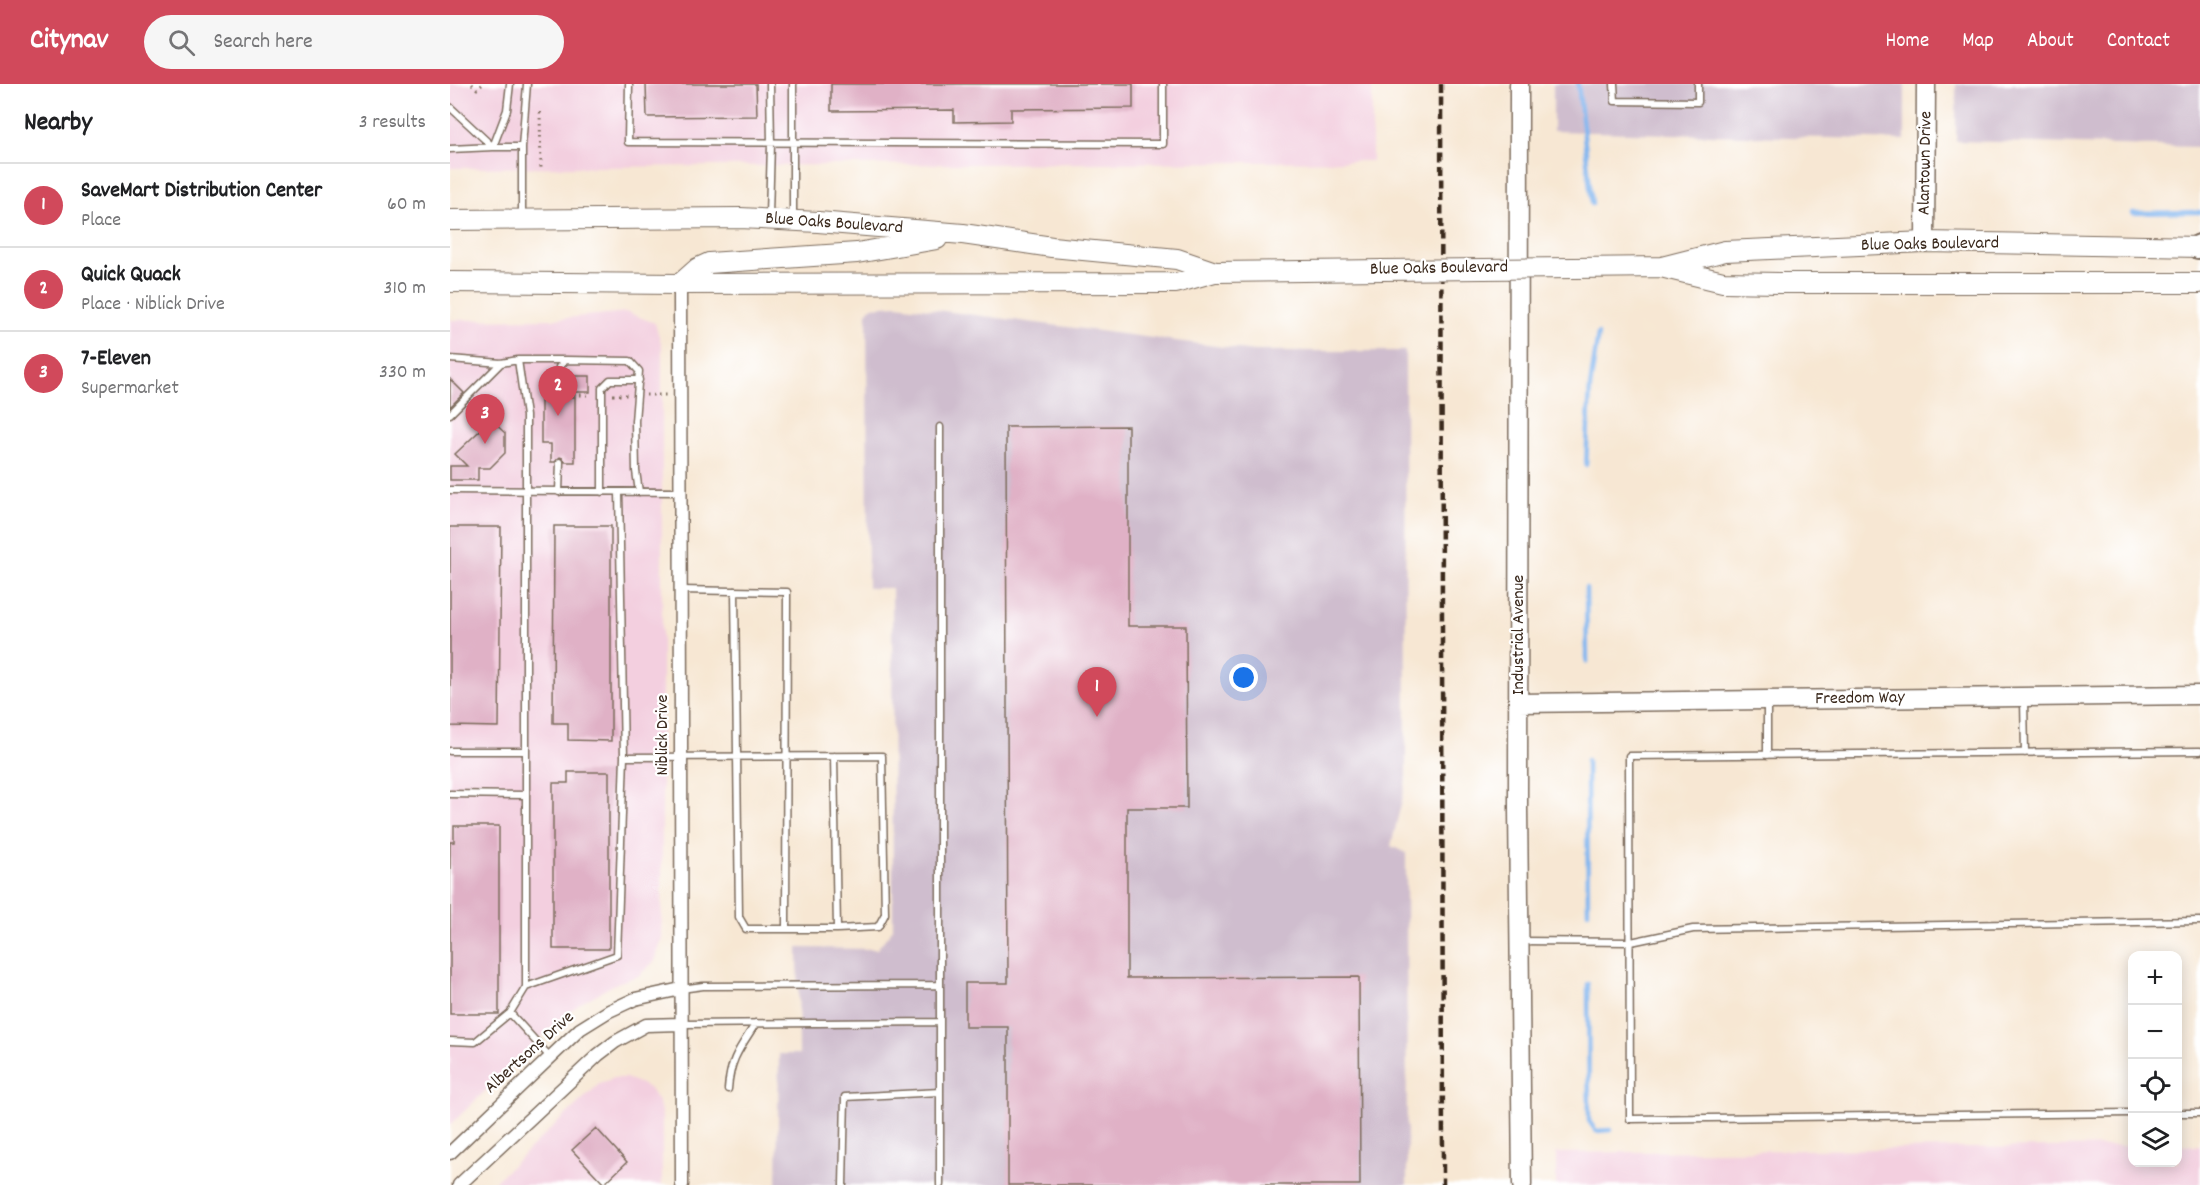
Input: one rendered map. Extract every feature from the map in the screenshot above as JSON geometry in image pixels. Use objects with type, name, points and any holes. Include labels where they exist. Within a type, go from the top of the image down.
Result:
[{"type":"main road","name":"Blue Oaks Boulevard","points":[[450,220],[522,218],[792,220],[963,234],[1052,247],[1177,259],[1215,272]]},
{"type":"main road","points":[[680,285],[698,268],[709,263],[857,253],[963,234]]},
{"type":"main road","name":"Blue Oaks Boulevard","points":[[452,282],[680,285],[1176,283],[1215,272],[1662,267],[1725,251],[1925,242],[2199,247]]},
{"type":"main road","name":"Blue Oaks Boulevard","points":[[1662,267],[1723,282],[1779,284],[2074,281],[2200,283]]},
{"type":"street","name":"Industrial Avenue","points":[[1519,84],[1522,1185]]},
{"type":"street","name":"Alantown Drive","points":[[1925,242],[1926,84]]},
{"type":"street","name":"Niblick Drive","points":[[680,285],[682,1185]]},
{"type":"street","name":"Freedom Way","points":[[1520,704],[2200,695]]},
{"type":"street","name":"Albertsons Drive","points":[[450,1153],[580,1029],[609,1011],[635,999],[681,989]]},
{"type":"street","points":[[466,1183],[598,1054],[646,1025],[681,1024]]},
{"type":"lane","points":[[493,147],[507,110],[510,84]]},
{"type":"lane","points":[[522,218],[522,147],[527,84]]},
{"type":"lane","points":[[629,84],[628,142],[1163,144],[1162,84]]},
{"type":"lane","points":[[769,219],[770,84]]},
{"type":"lane","points":[[792,220],[793,84]]},
{"type":"lane","points":[[1614,84],[1615,101],[1698,102],[1698,84]]},
{"type":"lane","points":[[450,107],[493,147]]},
{"type":"lane","points":[[450,150],[522,147]]},
{"type":"lane","points":[[450,359],[501,363],[518,360],[630,361],[639,371],[635,421],[636,471],[639,492]]},
{"type":"lane","points":[[450,1041],[474,1042],[510,1013],[526,987],[526,416],[518,360]]},
{"type":"lane","points":[[559,397],[559,367],[566,360]]},
{"type":"lane","points":[[450,414],[501,363]]},
{"type":"lane","points":[[602,492],[602,388],[610,380],[639,380]]},
{"type":"lane","points":[[940,427],[940,1185]]},
{"type":"lane","points":[[559,492],[560,462]]},
{"type":"lane","points":[[450,490],[680,492]]},
{"type":"lane","points":[[526,987],[617,955],[624,757],[619,492]]},
{"type":"lane","points":[[681,590],[787,592],[786,929]]},
{"type":"lane","points":[[624,757],[681,756],[738,757],[882,756],[885,914],[878,927],[746,929],[739,917],[738,757],[735,591]]},
{"type":"lane","points":[[2024,697],[2025,753]]},
{"type":"lane","points":[[1767,700],[1767,755]]},
{"type":"lane","points":[[450,751],[525,751]]},
{"type":"lane","points":[[2128,1113],[1630,1119],[1629,756],[2200,751]]},
{"type":"lane","points":[[834,756],[837,929]]},
{"type":"lane","points":[[450,794],[526,795]]},
{"type":"lane","points":[[1520,941],[1630,942],[1693,929],[2200,921]]},
{"type":"lane","points":[[681,989],[703,986],[940,985]]},
{"type":"lane","points":[[510,1013],[550,1057]]},
{"type":"lane","points":[[681,1024],[940,1022]]},
{"type":"lane","points":[[728,1089],[729,1072],[733,1060],[756,1023]]},
{"type":"lane","points":[[843,1185],[845,1097],[940,1092]]},
{"type":"lane","points":[[2182,1113],[2200,1113]]},
{"type":"path","points":[[472,84],[477,89],[483,84]]},
{"type":"path","points":[[540,112],[540,171]]},
{"type":"shaded area","points":[[450,84],[1372,84],[1372,161],[450,168]]},
{"type":"shaded area","points":[[1553,84],[1905,84],[1905,140],[1553,131]]},
{"type":"shaded area","points":[[1956,84],[2200,84],[2200,147],[1956,141]]},
{"type":"shaded area","points":[[897,305],[1254,351],[1405,351],[1406,776],[1391,846],[1406,853],[1407,1185],[777,1185],[779,1054],[799,1054],[798,948],[877,949],[893,929],[892,588],[868,588],[867,313],[871,307]]},
{"type":"shaded area","points":[[626,312],[655,323],[662,346],[662,938],[655,961],[638,976],[617,983],[581,1003],[559,1020],[450,1125],[450,320],[556,319]]},
{"type":"shaded area","points":[[613,1078],[626,1078],[639,1083],[650,1089],[659,1103],[662,1117],[662,1185],[491,1185],[599,1084]]},
{"type":"shaded area","points":[[2200,1145],[2200,1185],[1556,1185],[1556,1153],[2128,1146],[2128,1167],[2182,1167],[2182,1146]]},
{"type":"building","points":[[646,84],[756,84],[757,116],[647,117]]},
{"type":"building","points":[[831,84],[1133,84],[1133,108],[1011,109],[1011,121],[954,122],[954,110],[831,111]]},
{"type":"building","points":[[574,376],[590,376],[590,392],[574,392]]},
{"type":"building","points":[[450,379],[464,393],[450,407]]},
{"type":"building","points":[[551,397],[558,402],[564,397],[575,397],[575,462],[565,462],[560,457],[555,462],[551,462],[551,444],[541,444],[541,401],[551,401]]},
{"type":"building","points":[[491,420],[505,433],[505,453],[490,468],[478,468],[478,480],[450,480],[450,466],[467,466],[455,454]]},
{"type":"building","points":[[1128,426],[1128,626],[1186,626],[1187,808],[1127,808],[1127,978],[1359,977],[1360,1185],[1008,1185],[1008,1027],[965,1027],[965,983],[1008,983],[1006,427]]},
{"type":"building","points":[[554,526],[611,526],[611,741],[568,740],[568,723],[553,723]]},
{"type":"building","points":[[450,527],[501,527],[499,727],[450,726]]},
{"type":"building","points":[[568,772],[609,772],[609,949],[553,949],[553,783],[568,783]]},
{"type":"building","points":[[454,826],[499,826],[499,1014],[450,1014],[450,842],[454,842]]},
{"type":"building","points":[[596,1128],[627,1162],[604,1184],[572,1150]]},
{"type":"waterway","points":[[1578,84],[1592,204]]},
{"type":"waterway","points":[[2133,213],[2200,212]]},
{"type":"waterway","points":[[1586,465],[1590,387],[1598,334]]},
{"type":"waterway","points":[[1586,588],[1587,662]]},
{"type":"waterway","points":[[1587,760],[1588,912]]},
{"type":"waterway","points":[[1588,984],[1589,1121],[1596,1131],[1610,1130]]},
{"type":"railway","points":[[1441,84],[1443,1185]]},
{"type":"place","name":"Quick Quack","points":[[558,416]]},
{"type":"place","name":"7-Eleven","points":[[485,444]]},
{"type":"place","name":"SaveMart Distribution Center","points":[[1097,717]]}]
